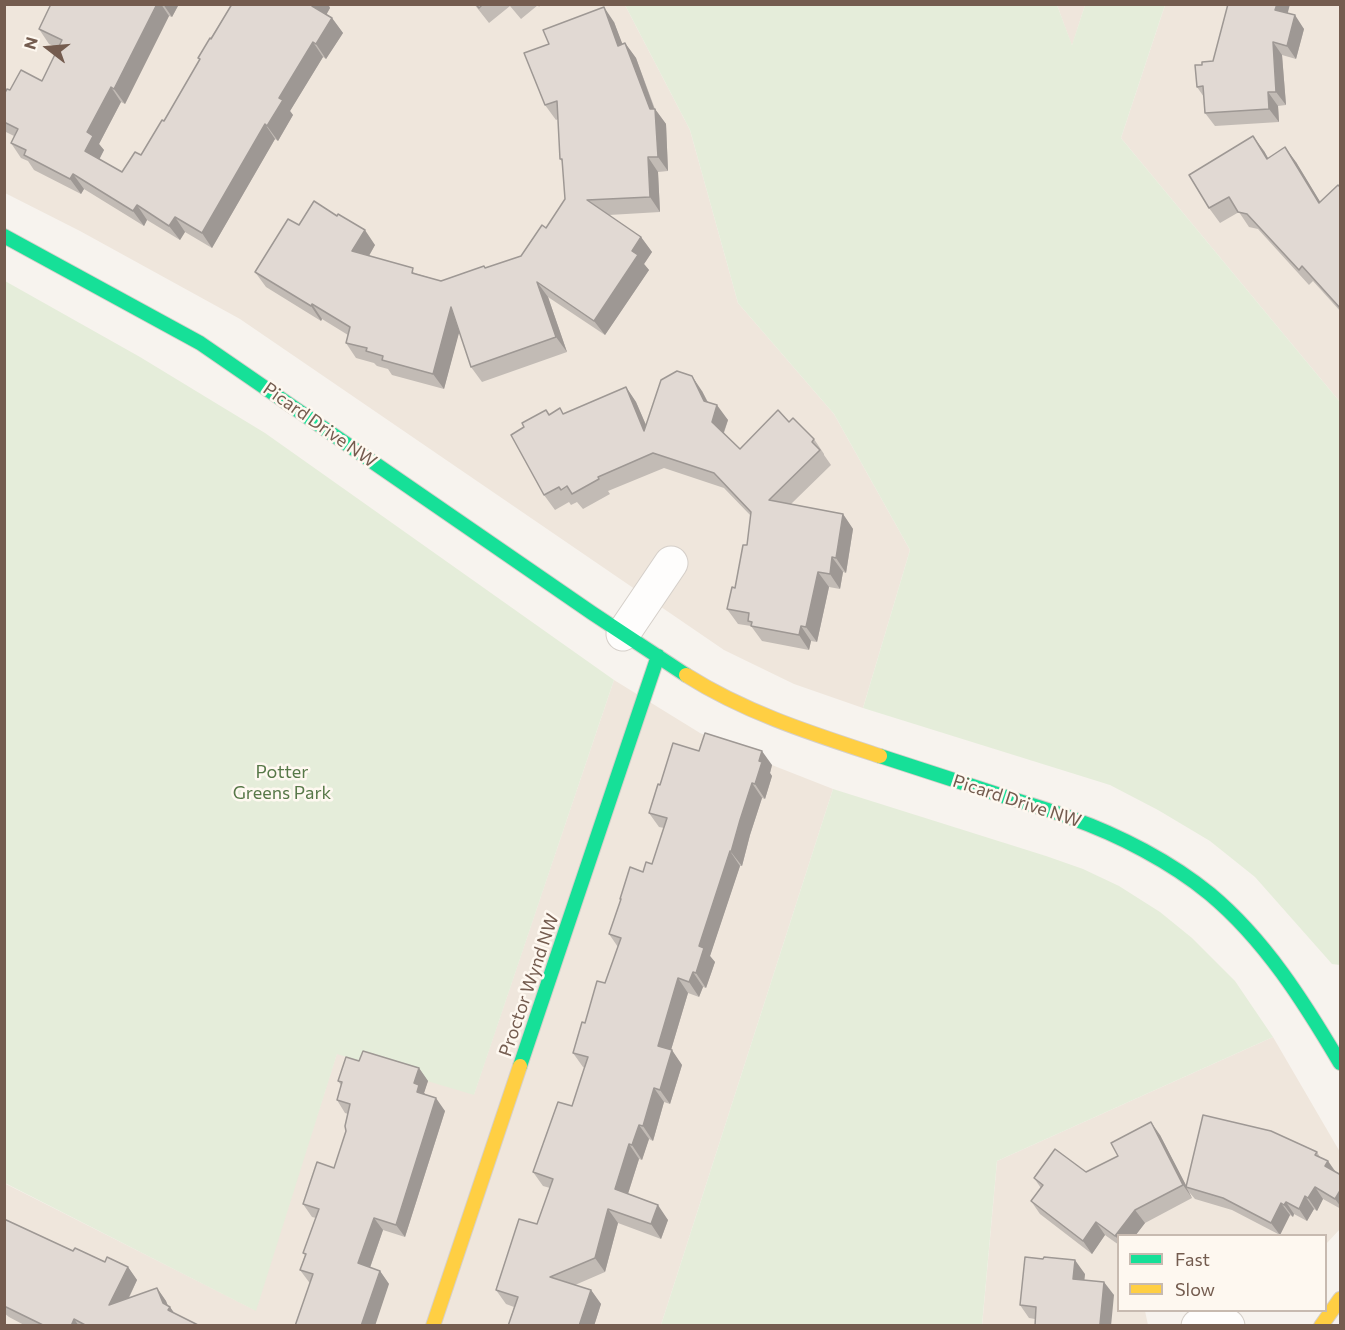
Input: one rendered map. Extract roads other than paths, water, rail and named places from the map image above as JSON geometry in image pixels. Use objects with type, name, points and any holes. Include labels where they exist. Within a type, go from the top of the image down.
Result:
[{"type":"street","name":"Picard Drive NW","points":[[4,236],[200,343],[623,634],[704,686],[768,718],[864,752],[1072,818],[1107,832],[1186,876],[1244,926],[1269,954],[1293,986],[1341,1063]]},
{"type":"street","points":[[623,634],[671,563]]},
{"type":"street","name":"Proctor Wynd NW","points":[[433,1326],[658,656]]},
{"type":"street","points":[[1321,1326],[1341,1299]]},
{"type":"street","points":[[1198,1326],[1204,1323],[1220,1322],[1228,1326]]},
{"type":"park label","name":"Potter Greens Park","points":[[282,782]]}]
